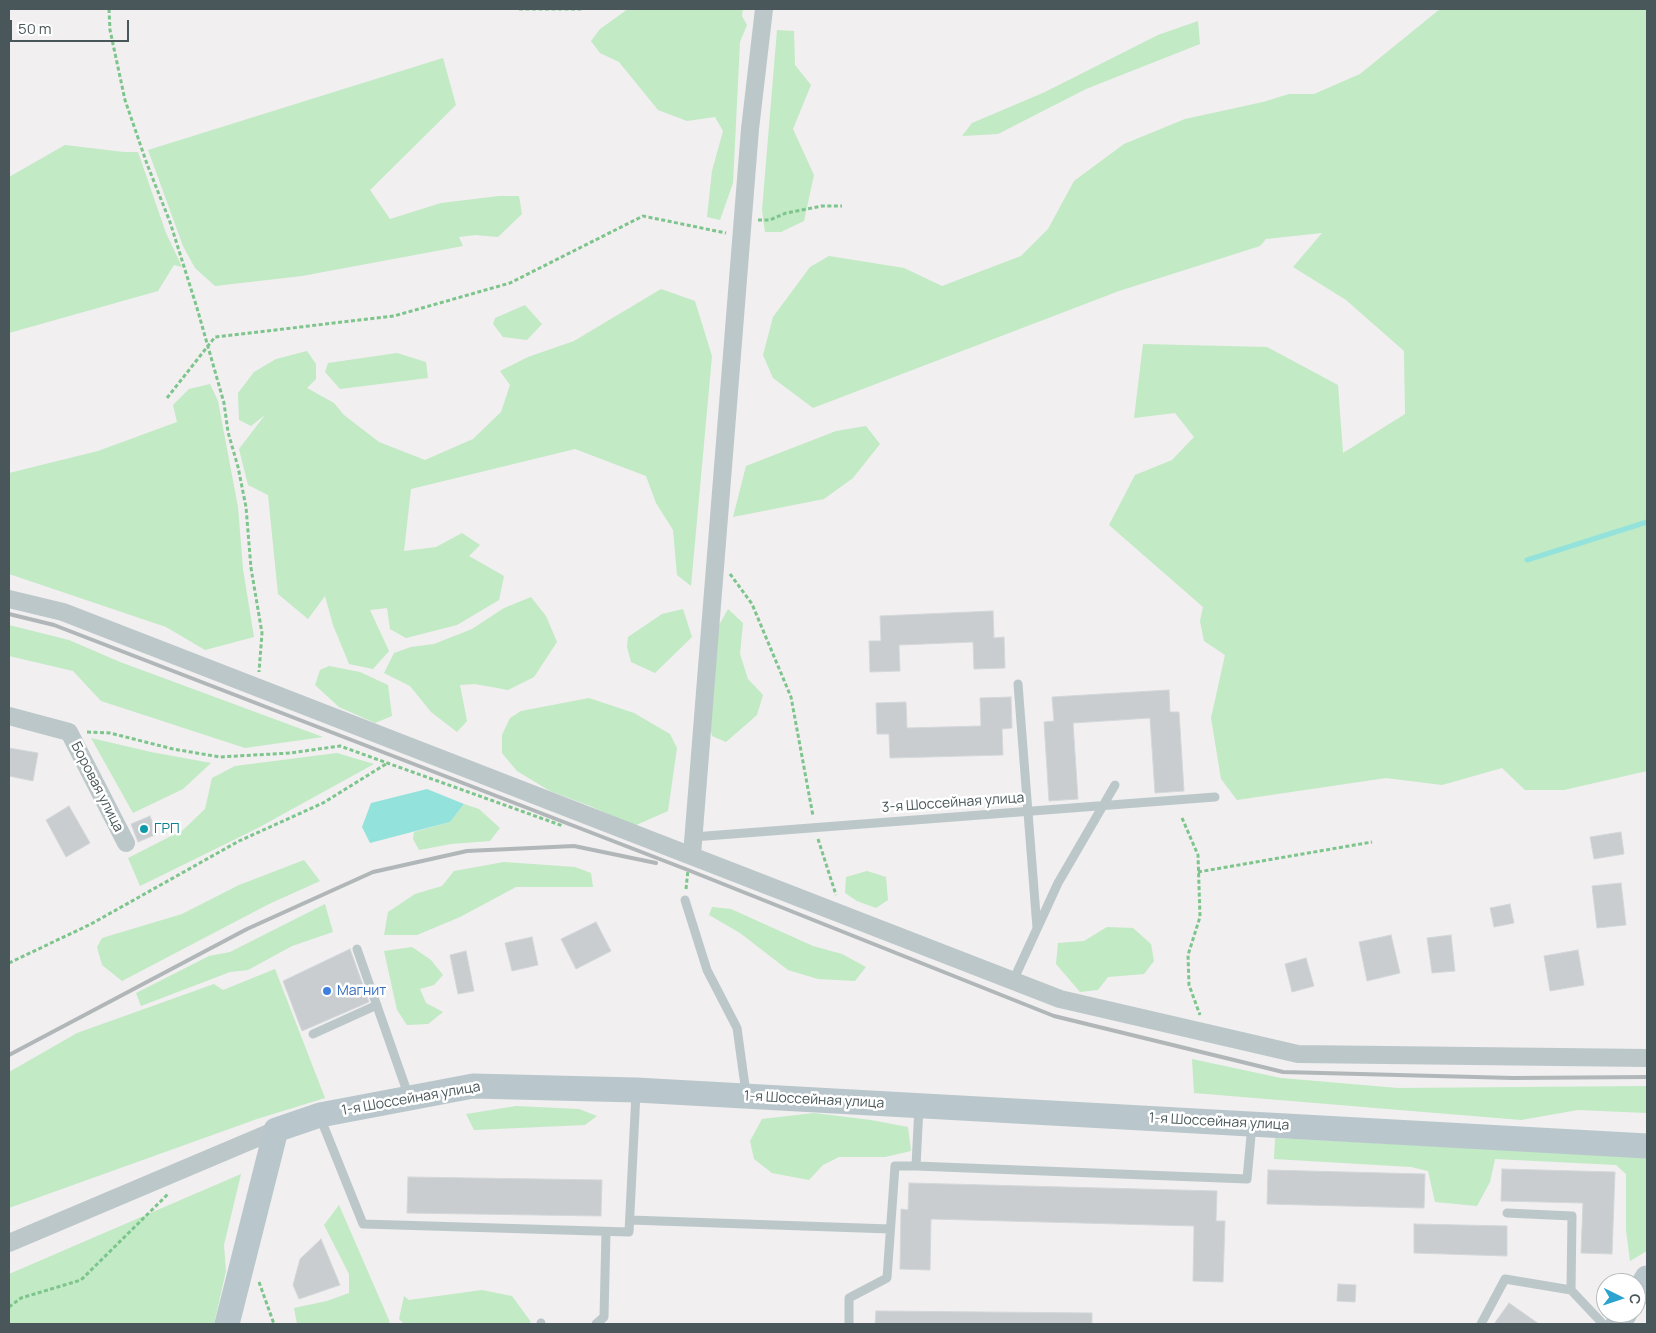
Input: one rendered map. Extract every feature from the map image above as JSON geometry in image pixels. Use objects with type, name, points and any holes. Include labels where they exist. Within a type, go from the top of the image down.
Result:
[{"type":"street","points":[[686,864],[693,837],[742,228],[764,9]]},
{"type":"street","points":[[9,599],[63,612],[258,688],[686,864],[844,915],[1060,1000],[1298,1054],[1647,1058]]},
{"type":"street","name":"Боровая улица","points":[[9,716],[69,732],[126,843]]},
{"type":"street","name":"1-я Шоссейная улица","points":[[9,1243],[276,1130],[320,1116],[473,1086],[636,1090],[1647,1146]]},
{"type":"street","points":[[227,1324],[276,1130]]},
{"type":"lane","points":[[1018,684],[1037,928]]},
{"type":"lane","points":[[1013,981],[1058,883],[1115,785]]},
{"type":"lane","name":"3-я Шоссейная улица","points":[[693,837],[1215,798]]},
{"type":"lane","points":[[685,900],[707,970],[737,1028],[746,1096]]},
{"type":"lane","points":[[357,949],[410,1098]]},
{"type":"lane","points":[[313,1034],[377,1005]]},
{"type":"lane","points":[[320,1116],[363,1224],[629,1232],[636,1090]]},
{"type":"lane","points":[[916,1166],[919,1106]]},
{"type":"lane","points":[[849,1324],[849,1298],[887,1278],[895,1166],[1247,1180],[1252,1124]]},
{"type":"lane","points":[[1507,1213],[1572,1216],[1571,1290]]},
{"type":"lane","points":[[630,1220],[890,1228]]},
{"type":"lane","points":[[596,1324],[604,1318],[606,1232]]},
{"type":"lane","points":[[1481,1324],[1505,1279],[1571,1290],[1603,1324]]},
{"type":"path","points":[[109,9],[110,30],[126,100],[147,164],[170,222],[224,403],[228,432],[246,507],[251,568],[262,634],[258,688]]},
{"type":"path","points":[[519,9],[583,9]]},
{"type":"path","points":[[167,398],[215,337],[394,316],[510,283],[643,216],[742,228],[786,213],[813,208],[842,206]]},
{"type":"path","points":[[726,568],[752,604],[791,697],[802,766],[815,828],[833,888],[844,915]]},
{"type":"path","points":[[69,732],[110,733],[173,749],[220,757],[290,753],[340,746],[566,826]]},
{"type":"path","points":[[9,963],[91,924],[239,841],[323,803],[387,763]]},
{"type":"path","points":[[1182,818],[1198,855],[1200,917],[1188,955],[1189,985],[1206,1033]]},
{"type":"path","points":[[1198,872],[1372,842]]},
{"type":"path","points":[[685,900],[686,864]]},
{"type":"path","points":[[9,1307],[21,1298],[82,1280],[173,1188]]},
{"type":"path","points":[[258,1281],[274,1324]]},
{"type":"green space","points":[[628,9],[743,9],[742,16],[747,25],[740,42],[733,183],[720,220],[707,217],[712,171],[723,131],[715,117],[687,121],[658,110],[619,62],[600,53],[591,41],[600,29]]},
{"type":"green space","points":[[1440,9],[1647,9],[1647,771],[1564,790],[1525,790],[1502,768],[1442,785],[1386,778],[1237,800],[1221,779],[1211,718],[1225,655],[1204,641],[1200,621],[1203,607],[1109,525],[1135,475],[1172,460],[1194,437],[1175,413],[1134,418],[1143,344],[1267,347],[1338,385],[1343,453],[1405,414],[1404,351],[1346,300],[1293,267],[1322,233],[1266,239],[1260,246],[1119,291],[813,408],[773,378],[763,355],[773,317],[810,267],[829,256],[904,268],[942,286],[1021,256],[1048,229],[1074,181],[1124,144],[1185,119],[1263,102],[1289,94],[1314,94],[1360,74]]},
{"type":"green space","points":[[1198,21],[1200,44],[1086,89],[998,134],[962,136],[972,123],[1045,92],[1158,35]]},
{"type":"green space","points":[[777,30],[794,31],[795,65],[811,85],[793,129],[814,175],[804,221],[781,232],[765,232],[762,210]]},
{"type":"green space","points":[[443,58],[456,105],[370,190],[390,219],[441,203],[499,196],[519,196],[522,214],[498,237],[475,235],[459,237],[463,246],[302,276],[215,286],[195,268],[183,246],[148,150]]},
{"type":"green space","points":[[65,145],[138,152],[166,233],[182,267],[174,265],[158,291],[9,333],[9,177]]},
{"type":"green space","points":[[661,289],[695,301],[712,356],[691,586],[677,575],[673,530],[656,503],[646,476],[575,449],[411,489],[404,551],[436,547],[462,533],[480,545],[469,556],[504,576],[499,600],[457,625],[406,638],[390,629],[387,608],[370,610],[389,651],[373,669],[349,664],[333,625],[325,596],[308,619],[278,594],[268,495],[248,485],[239,449],[265,415],[251,426],[239,420],[238,393],[254,372],[276,359],[307,351],[316,364],[316,379],[307,388],[334,403],[344,415],[379,442],[425,460],[473,439],[501,412],[510,385],[500,371],[528,357],[574,341]]},
{"type":"green space","points":[[525,305],[542,324],[527,340],[503,337],[493,324],[495,318]]},
{"type":"green space","points":[[397,353],[426,362],[428,378],[340,389],[325,372],[328,363]]},
{"type":"green space","points":[[210,384],[218,401],[238,507],[243,569],[254,637],[205,650],[166,627],[9,574],[9,473],[98,451],[177,422],[173,405],[189,389]]},
{"type":"green space","points":[[866,426],[880,444],[853,478],[824,499],[733,517],[746,466],[836,431]]},
{"type":"green space","points":[[531,597],[546,616],[557,642],[534,677],[508,690],[475,684],[460,685],[467,721],[457,732],[431,712],[410,686],[384,673],[394,653],[411,647],[434,644],[472,629],[504,608]]},
{"type":"green space","points":[[683,609],[692,637],[655,673],[631,662],[627,647],[628,637],[662,614]]},
{"type":"green space","points":[[728,609],[743,623],[740,654],[748,679],[763,695],[757,715],[726,742],[712,736],[708,717],[718,627]]},
{"type":"green space","points":[[9,625],[69,640],[120,662],[323,737],[245,748],[101,701],[73,671],[9,656]]},
{"type":"green space","points":[[329,666],[360,672],[388,685],[392,716],[375,723],[339,707],[315,685],[320,670]]},
{"type":"green space","points":[[589,698],[634,713],[670,734],[677,748],[668,811],[634,826],[590,806],[550,791],[517,771],[502,753],[502,735],[510,718],[521,711]]},
{"type":"green space","points":[[91,738],[211,763],[183,789],[133,813]]},
{"type":"green space","points":[[337,753],[374,764],[256,829],[140,886],[128,858],[183,830],[205,809],[212,778],[235,766]]},
{"type":"green space","points":[[464,804],[479,809],[500,828],[490,841],[451,844],[419,850],[413,839],[414,832],[450,822]]},
{"type":"green space","points":[[304,860],[320,881],[269,904],[122,981],[102,965],[97,947],[102,938],[182,914],[239,885]]},
{"type":"green space","points":[[504,862],[575,867],[591,873],[593,887],[516,887],[460,917],[417,935],[384,935],[388,912],[415,894],[442,886],[454,871]]},
{"type":"green space","points":[[867,871],[886,877],[888,900],[876,908],[857,901],[845,893],[846,877]]},
{"type":"green space","points":[[325,904],[333,932],[292,946],[248,970],[230,972],[141,1006],[136,993],[209,956],[230,952]]},
{"type":"green space","points":[[712,907],[731,909],[813,946],[842,954],[866,967],[855,981],[818,979],[788,970],[740,933],[709,915]]},
{"type":"green space","points":[[1107,927],[1133,928],[1151,944],[1154,961],[1144,974],[1108,977],[1098,990],[1080,992],[1056,964],[1058,943],[1084,941]]},
{"type":"green space","points":[[412,947],[431,960],[443,975],[434,985],[420,989],[426,1003],[443,1012],[428,1024],[407,1025],[397,1010],[384,951]]},
{"type":"green space","points":[[275,969],[325,1098],[257,1119],[9,1208],[9,1072],[77,1033],[214,984],[223,990]]},
{"type":"green space","points":[[1192,1059],[1281,1078],[1398,1088],[1647,1086],[1647,1113],[1578,1110],[1521,1120],[1194,1093]]},
{"type":"green space","points":[[516,1106],[579,1109],[597,1116],[585,1125],[474,1130],[466,1114]]},
{"type":"green space","points":[[814,1113],[908,1127],[911,1151],[885,1157],[839,1157],[823,1165],[809,1180],[772,1173],[754,1159],[750,1141],[762,1119]]},
{"type":"green space","points":[[1275,1138],[1647,1157],[1647,1251],[1630,1261],[1626,1230],[1626,1174],[1616,1165],[1495,1159],[1490,1182],[1477,1206],[1435,1202],[1428,1171],[1411,1167],[1274,1159]]},
{"type":"green space","points":[[241,1174],[224,1245],[226,1271],[214,1324],[9,1324],[9,1274]]},
{"type":"green space","points":[[339,1205],[390,1324],[297,1324],[294,1308],[327,1301],[349,1293],[349,1274],[324,1225]]},
{"type":"green space","points":[[482,1290],[512,1296],[531,1322],[528,1324],[404,1324],[399,1319],[404,1296],[409,1300]]},
{"type":"water","points":[[427,789],[464,804],[450,822],[370,843],[362,827],[371,803]]},
{"type":"building","points":[[993,611],[994,638],[1004,637],[1005,668],[974,669],[973,642],[899,645],[900,671],[870,672],[869,641],[881,641],[880,616]]},
{"type":"building","points":[[1169,690],[1170,712],[1179,712],[1184,791],[1155,793],[1150,718],[1073,723],[1078,799],[1049,801],[1044,722],[1054,721],[1052,697]]},
{"type":"building","points":[[1011,697],[1012,728],[1002,729],[1003,755],[890,758],[889,734],[877,734],[876,703],[906,702],[907,728],[981,726],[980,698]]},
{"type":"building","points":[[9,748],[38,753],[33,781],[9,776]]},
{"type":"building","points":[[69,806],[90,843],[66,857],[46,820]]},
{"type":"building","name":"ГРП","points":[[150,816],[157,834],[138,842],[131,824]]},
{"type":"building","points":[[1621,832],[1624,854],[1594,859],[1590,837]]},
{"type":"building","points":[[1621,883],[1626,925],[1597,928],[1592,886]]},
{"type":"building","points":[[1510,904],[1514,923],[1494,927],[1490,908]]},
{"type":"building","points":[[596,922],[611,951],[576,969],[561,939]]},
{"type":"building","points":[[1391,935],[1400,973],[1367,981],[1359,942]]},
{"type":"building","points":[[1451,935],[1455,971],[1432,973],[1427,938]]},
{"type":"building","points":[[532,937],[538,965],[512,971],[505,943]]},
{"type":"building","name":"Магнит","points":[[350,949],[369,1002],[302,1031],[283,981]]},
{"type":"building","points":[[1578,950],[1584,985],[1550,991],[1544,956]]},
{"type":"building","points":[[466,951],[474,991],[458,994],[450,955]]},
{"type":"building","points":[[1306,958],[1314,986],[1292,992],[1285,964]]},
{"type":"building","points":[[1502,1169],[1615,1172],[1612,1254],[1581,1253],[1583,1203],[1501,1201]]},
{"type":"building","points":[[1268,1170],[1425,1174],[1424,1208],[1267,1204]]},
{"type":"building","points":[[408,1177],[602,1180],[601,1216],[407,1213]]},
{"type":"building","points":[[909,1183],[1217,1191],[1216,1221],[1225,1221],[1223,1282],[1193,1281],[1194,1226],[931,1219],[930,1270],[900,1269],[901,1209],[908,1210]]},
{"type":"building","points":[[1414,1224],[1507,1226],[1507,1256],[1414,1253]]},
{"type":"building","points":[[321,1239],[340,1285],[299,1299],[293,1285],[300,1259]]},
{"type":"building","points":[[1338,1284],[1356,1285],[1355,1302],[1337,1301]]},
{"type":"building","points":[[1509,1303],[1539,1324],[1494,1324]]},
{"type":"building","points":[[876,1311],[1092,1313],[1092,1324],[875,1324]]},
{"type":"waterway","points":[[1527,560],[1647,522]]},
{"type":"railway","points":[[9,614],[54,625],[688,870],[1054,1016],[1283,1072],[1513,1078],[1647,1077]]},
{"type":"railway","points":[[9,1055],[247,929],[373,872],[467,851],[574,846],[656,863]]},
{"type":"place","name":"ГРП","points":[[144,829]]},
{"type":"place","name":"Магнит","points":[[327,991]]}]
